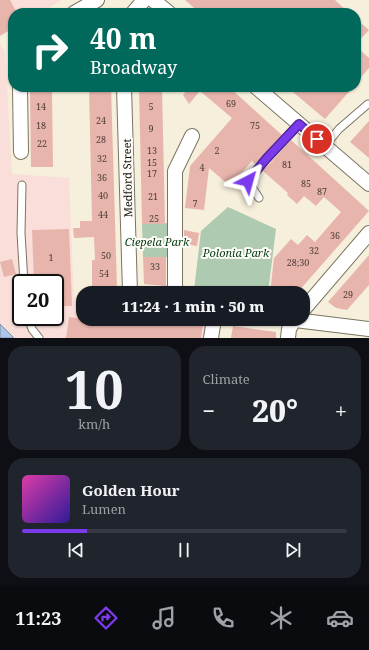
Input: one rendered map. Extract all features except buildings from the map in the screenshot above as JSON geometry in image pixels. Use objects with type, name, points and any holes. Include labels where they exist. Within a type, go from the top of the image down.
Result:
[{"type":"street","points":[[83,8],[97,0]]},
{"type":"street","points":[[137,8],[144,0]]},
{"type":"street","points":[[153,0],[163,8]]},
{"type":"street","points":[[20,92],[21,152]]},
{"type":"street","name":"Medford Street","points":[[124,92],[130,286]]},
{"type":"street","points":[[262,92],[369,184]]},
{"type":"street","points":[[175,286],[175,171],[192,136]]},
{"type":"street","points":[[310,300],[369,233]]},
{"type":"street","points":[[310,319],[369,329]]},
{"type":"street","points":[[211,338],[213,326]]},
{"type":"street","points":[[288,338],[290,326]]},
{"type":"lane","points":[[325,146],[339,129],[369,104]]},
{"type":"lane","points":[[259,198],[248,181],[266,159],[299,124]]},
{"type":"lane","points":[[22,185],[21,233],[23,274]]},
{"type":"lane","points":[[31,326],[39,338]]},
{"type":"shaded area","points":[[0,0],[62,0],[48,8],[8,8],[8,31],[0,36]]},
{"type":"shaded area","points":[[0,43],[5,52],[12,174],[69,178],[74,300],[76,300],[76,326],[207,326],[206,338],[14,338],[0,324]]},
{"type":"green space","name":"Polonia Park","points":[[228,207],[276,229],[269,286],[194,286],[201,231]]},
{"type":"green space","name":"Ciepela Park","points":[[171,223],[172,257],[143,257],[142,224]]},
{"type":"water","points":[[0,324],[14,338],[0,338]]},
{"type":"route","points":[[248,181],[266,159],[299,124],[317,139]]}]
